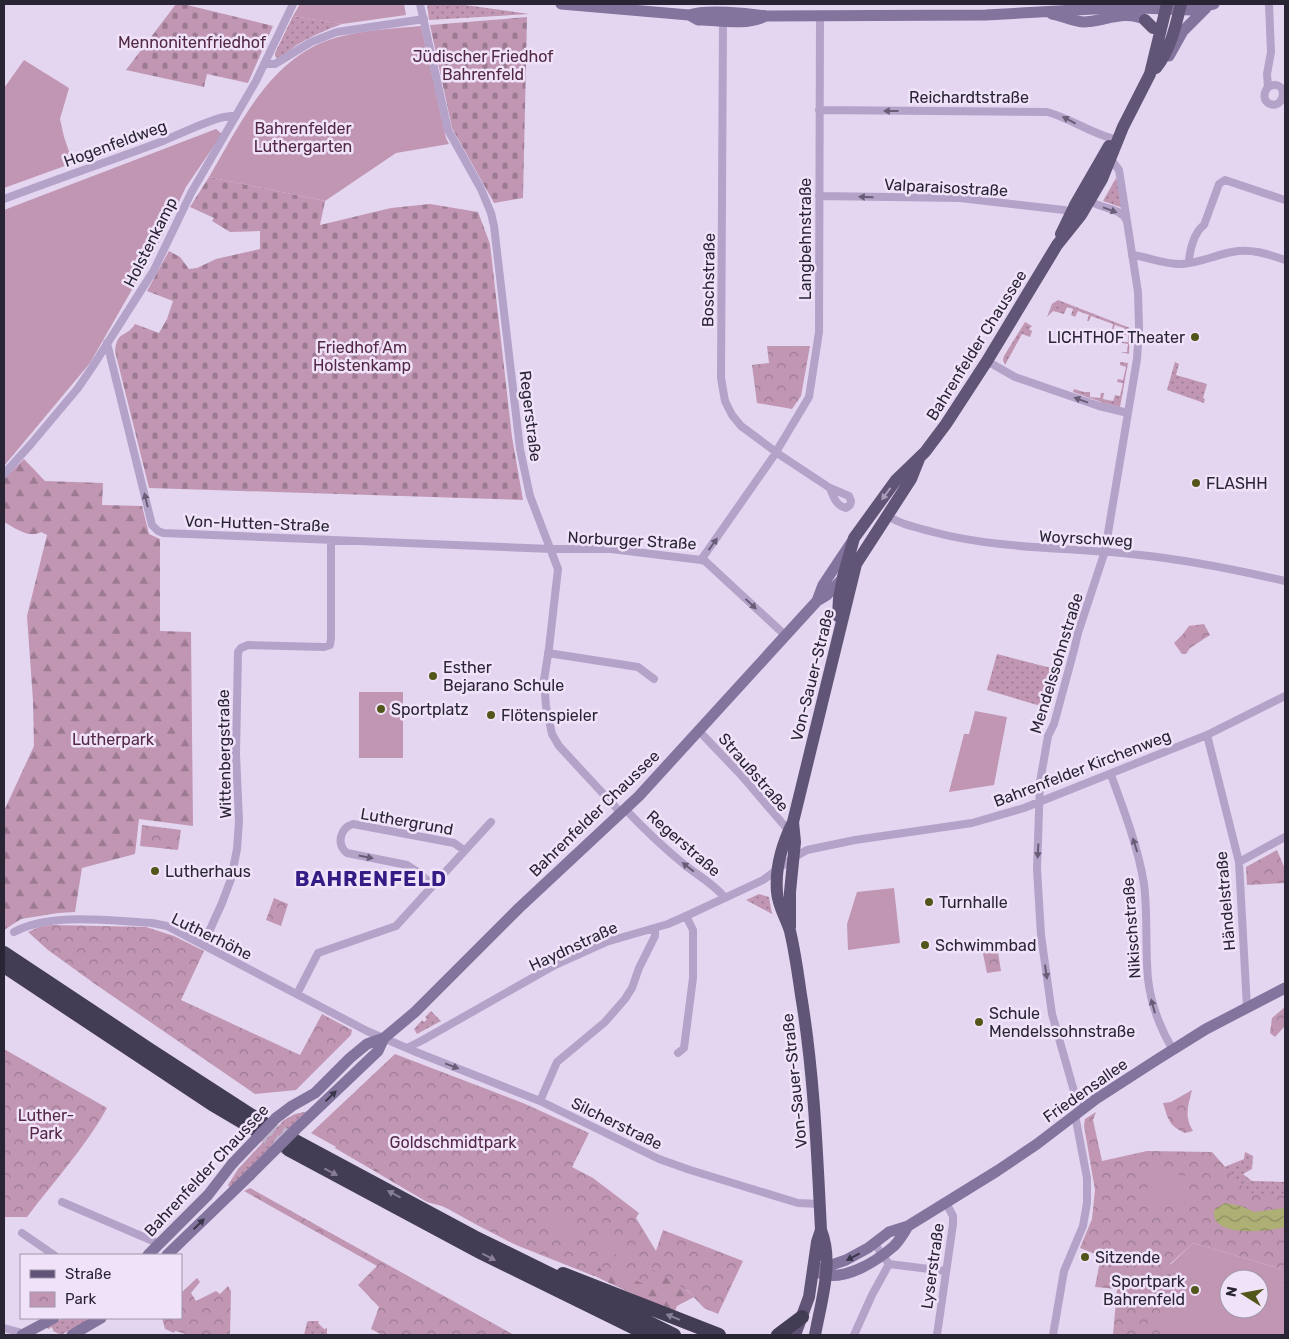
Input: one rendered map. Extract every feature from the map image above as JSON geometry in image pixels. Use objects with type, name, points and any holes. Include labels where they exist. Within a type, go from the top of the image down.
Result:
[{"type":"highway","points":[[4,953],[265,1124]]},
{"type":"highway","points":[[4,966],[212,1104],[265,1124]]},
{"type":"highway","points":[[293,1140],[474,1237],[674,1335]]},
{"type":"highway","points":[[293,1140],[482,1253],[649,1335]]},
{"type":"highway","points":[[531,1266],[572,1276],[718,1335]]},
{"type":"highway","points":[[778,1335],[802,1317]]},
{"type":"main road","points":[[561,4],[689,15],[698,12],[766,16],[986,15],[1130,7],[1181,7],[1191,10],[1211,5]]},
{"type":"main road","points":[[1130,7],[1147,4]]},
{"type":"main road","points":[[1153,71],[1172,53],[1183,31],[1211,5]]},
{"type":"main road","name":"Bahrenfelder Chaussee","points":[[1153,71],[1152,29],[1166,7]]},
{"type":"main road","name":"Bahrenfelder Chaussee","points":[[149,1254],[208,1195],[265,1124],[314,1093],[367,1044],[384,1038],[415,1012],[519,908],[623,811],[659,775],[817,601],[827,595],[856,564],[911,479],[919,459],[946,424],[1057,246],[1070,231],[1090,201],[1110,160],[1123,127],[1153,71],[1161,60],[1174,32],[1181,7]]},
{"type":"main road","points":[[1074,10],[1106,18]]},
{"type":"main road","points":[[1041,11],[1060,15],[1073,21],[1094,21],[1133,16],[1152,29]]},
{"type":"main road","name":"Bahrenfelder Chaussee","points":[[1057,246],[1064,226],[1086,186],[1123,127]]},
{"type":"main road","name":"Bahrenfelder Chaussee","points":[[817,601],[825,582],[854,538],[896,480],[908,467],[919,459]]},
{"type":"main road","name":"Bahrenfelder Chaussee","points":[[838,636],[839,598],[854,538]]},
{"type":"main road","name":"Von-Sauer-Straße","points":[[822,1271],[826,1241],[821,1230],[810,1053],[789,930],[777,893],[777,870],[789,830],[856,564]]},
{"type":"main road","points":[[789,830],[793,858]]},
{"type":"main road","name":"Von-Sauer-Straße","points":[[789,830],[795,842],[790,892],[789,930]]},
{"type":"main road","points":[[777,870],[790,892]]},
{"type":"main road","name":"Friedensallee","points":[[822,1271],[846,1260],[889,1232],[908,1226],[946,1203],[1037,1144],[1096,1099],[1206,1029],[1285,988]]},
{"type":"main road","name":"Bahrenfelder Chaussee","points":[[168,1254],[250,1175],[293,1140],[378,1051],[384,1038]]},
{"type":"main road","name":"Friedensallee","points":[[822,1271],[840,1275],[886,1259],[908,1226]]},
{"type":"main road","points":[[796,1335],[809,1297],[822,1271]]},
{"type":"main road","points":[[815,1335],[822,1271]]},
{"type":"main road","points":[[806,1335],[810,1312],[809,1297]]},
{"type":"main road","points":[[26,1335],[52,1319]]},
{"type":"main road","points":[[72,1335],[83,1332],[100,1319]]},
{"type":"street","name":"Holstenkamp","points":[[4,474],[78,388],[154,270],[191,193],[236,116],[293,4]]},
{"type":"street","name":"Regerstraße","points":[[420,4],[448,130],[481,190],[491,213],[524,467],[530,496],[558,569],[544,673],[548,719],[554,738],[559,746],[623,811],[686,866],[719,890],[725,898]]},
{"type":"street","points":[[1268,87],[1267,74],[1271,52],[1269,4]]},
{"type":"street","name":"Boschstraße","points":[[723,13],[721,381],[725,401],[732,415],[741,426],[830,488]]},
{"type":"street","name":"Langbehnstraße","points":[[775,451],[809,397],[818,345],[820,16]]},
{"type":"street","points":[[264,64],[275,64],[311,42],[337,32],[424,19]]},
{"type":"street","name":"Reichardtstraße","points":[[819,110],[1047,112],[1060,115],[1088,130],[1114,139]]},
{"type":"street","name":"Hogenfeldweg","points":[[4,199],[226,116],[236,116]]},
{"type":"street","points":[[1098,165],[1103,161],[1110,160]]},
{"type":"street","name":"Mendelssohnstraße","points":[[1077,1113],[1052,1014],[1046,972],[1038,886],[1040,802],[1042,769],[1048,736],[1054,724],[1078,633],[1104,551],[1138,359],[1138,292],[1119,170],[1117,165],[1110,160]]},
{"type":"street","points":[[1189,263],[1190,252],[1195,238],[1204,225],[1219,184],[1225,180],[1285,200]]},
{"type":"street","points":[[1086,186],[1086,197],[1090,201],[1097,206],[1121,214],[1128,223]]},
{"type":"street","name":"Valparaisostraße","points":[[819,196],[960,198],[1064,210],[1071,214]]},
{"type":"street","points":[[1132,255],[1144,256],[1170,264],[1189,263],[1239,251],[1264,254],[1285,260]]},
{"type":"street","name":"Von-Hutten-Straße","points":[[107,342],[152,526],[158,531],[163,533],[551,549]]},
{"type":"street","points":[[987,361],[1016,377],[1099,406],[1128,413]]},
{"type":"street","name":"Norburger Straße","points":[[551,549],[611,549],[702,560],[775,451]]},
{"type":"street","name":"Woyrschweg","points":[[886,515],[902,524],[987,543],[1142,555],[1208,564],[1285,581]]},
{"type":"street","name":"Wittenbergstraße","points":[[203,945],[231,879],[237,849],[239,821],[236,732],[238,652],[241,648],[248,645],[324,647],[330,645],[331,540]]},
{"type":"street","points":[[702,560],[786,636]]},
{"type":"street","points":[[548,653],[638,667],[654,679]]},
{"type":"street","name":"Bahrenfelder Kirchenweg","points":[[793,858],[807,850],[839,843],[972,823],[1013,812],[1111,775],[1207,735],[1285,696]]},
{"type":"street","name":"Straußstraße","points":[[699,731],[789,830]]},
{"type":"street","name":"Händelstraße","points":[[1207,735],[1239,862],[1247,1008]]},
{"type":"street","name":"Nikischstraße","points":[[1111,775],[1136,848],[1142,876],[1151,998],[1159,1025],[1173,1050]]},
{"type":"street","points":[[297,994],[318,953],[396,926],[491,822]]},
{"type":"street","name":"Luthergrund","points":[[432,885],[407,865],[347,853],[340,842],[342,832],[349,825],[353,824],[454,843],[464,850]]},
{"type":"street","points":[[1239,862],[1285,837]]},
{"type":"street","points":[[777,870],[793,858]]},
{"type":"street","name":"Haydnstraße","points":[[407,1048],[555,966],[606,942],[655,928],[686,916],[762,880],[777,870]]},
{"type":"street","points":[[678,1053],[684,1048],[693,978],[692,930],[686,916]]},
{"type":"street","name":"Lutherhöhe","points":[[14,932],[30,924],[45,921],[84,920],[152,923],[166,926],[384,1038]]},
{"type":"street","points":[[540,1100],[557,1062],[605,1022],[625,999],[632,988],[639,968],[655,936],[655,928]]},
{"type":"street","points":[[384,1038],[407,1048]]},
{"type":"street","name":"Silcherstraße","points":[[407,1048],[540,1100],[664,1161],[798,1203],[820,1204]]},
{"type":"street","points":[[1053,1335],[1064,1271],[1083,1226],[1088,1203],[1087,1178],[1077,1113]]},
{"type":"street","points":[[62,1202],[160,1244]]},
{"type":"street","name":"Lyserstraße","points":[[937,1335],[953,1220],[946,1203]]},
{"type":"street","points":[[22,1233],[53,1254]]},
{"type":"street","points":[[874,1243],[886,1259],[946,1271]]},
{"type":"street","points":[[854,1335],[886,1259]]},
{"type":"street","points":[[4,1328],[26,1335]]},
{"type":"green space","name":"Mennonitenfriedhof","points":[[176,4],[183,4],[273,26],[248,83],[207,74],[204,87],[126,70]]},
{"type":"green space","points":[[300,4],[404,4],[406,15],[342,24],[293,16]]},
{"type":"green space","points":[[427,4],[458,4],[529,14],[429,20]]},
{"type":"green space","points":[[293,16],[342,24],[308,39],[277,58],[275,53]]},
{"type":"green space","name":"Jüdischer Friedhof Bahrenfeld","points":[[527,17],[523,198],[494,203],[452,128],[430,25]]},
{"type":"green space","name":"Bahrenfelder Luthergarten","points":[[421,26],[446,138],[449,144],[396,153],[325,201],[209,177],[257,98],[287,64],[306,51],[337,37],[373,30]]},
{"type":"green space","points":[[24,60],[69,88],[60,119],[73,163],[4,188],[4,88]]},
{"type":"green space","points":[[216,129],[222,134],[186,187],[162,237],[90,363],[4,466],[4,210]]},
{"type":"green space","name":"Friedhof Am Holstenkamp","points":[[209,177],[325,201],[320,225],[391,208],[430,204],[478,212],[490,244],[512,437],[523,500],[149,488],[115,351],[116,344],[120,337],[135,324],[159,333],[167,319],[173,301],[147,291],[169,251],[180,257],[189,269],[197,268],[216,259],[260,249],[260,231],[230,232],[212,221],[214,218],[190,207]]},
{"type":"green space","points":[[1116,178],[1117,181],[1123,208],[1103,201]]},
{"type":"green space","points":[[1058,300],[1130,328],[1129,354],[1121,352],[1127,352],[1128,344],[1122,343],[1128,342],[1128,335],[1123,335],[1124,328],[1115,325],[1113,330],[1113,324],[1091,316],[1089,321],[1087,321],[1089,315],[1078,311],[1075,317],[1071,315],[1073,309],[1067,307],[1064,314],[1053,311],[1047,317],[1052,304]]},
{"type":"green space","points":[[1025,322],[1032,326],[1029,329],[1032,331],[1030,337],[1022,334],[1005,365],[1004,356]]},
{"type":"green space","points":[[767,346],[810,346],[801,396],[792,409],[757,403],[752,365],[769,363]]},
{"type":"green space","points":[[1120,362],[1128,363],[1120,407],[1073,392],[1074,389],[1090,392],[1090,397],[1100,398],[1101,393],[1104,393],[1103,399],[1113,401],[1115,395],[1120,396],[1123,383],[1117,382],[1118,379],[1123,380],[1126,367],[1120,365]]},
{"type":"green space","points":[[1175,362],[1179,364],[1176,375],[1207,384],[1203,398],[1205,399],[1204,403],[1167,390]]},
{"type":"green space","name":"Lutherpark","points":[[24,459],[45,481],[103,483],[102,505],[142,506],[149,534],[160,539],[160,631],[191,632],[193,826],[139,819],[135,854],[82,868],[75,912],[21,919],[4,930],[4,811],[34,746],[27,616],[47,535],[41,532],[32,534],[17,530],[4,522],[4,479]]},
{"type":"green space","points":[[1204,624],[1210,635],[1190,648],[1186,654],[1182,654],[1174,643],[1189,626]]},
{"type":"green space","points":[[997,654],[1055,669],[1044,707],[987,690]]},
{"type":"green space","name":"Sportplatz","points":[[359,692],[403,692],[403,758],[359,758]]},
{"type":"green space","points":[[975,711],[1007,717],[994,785],[949,792],[964,734],[969,734]]},
{"type":"green space","points":[[142,825],[181,830],[178,850],[140,846]]},
{"type":"green space","points":[[1277,850],[1285,869],[1285,883],[1247,885],[1246,867]]},
{"type":"green space","points":[[894,888],[900,943],[848,950],[847,924],[857,892]]},
{"type":"green space","points":[[759,894],[769,897],[772,914],[746,900]]},
{"type":"green space","points":[[274,898],[288,904],[281,926],[266,920]]},
{"type":"green space","points":[[52,925],[146,927],[174,936],[204,951],[181,1000],[300,1055],[322,1014],[352,1030],[351,1035],[296,1090],[255,1094],[95,984],[48,950],[28,932],[39,927]]},
{"type":"green space","points":[[997,946],[1001,971],[987,973],[982,949]]},
{"type":"green space","points":[[1285,1007],[1285,1026],[1275,1037],[1270,1033],[1272,1018]]},
{"type":"green space","points":[[431,1011],[441,1021],[417,1034],[414,1029],[422,1020],[424,1022],[427,1019],[425,1017]]},
{"type":"green space","name":"Luther- Park","points":[[4,1049],[107,1108],[79,1151],[27,1217],[4,1217]]},
{"type":"green space","name":"Goldschmidtpark","points":[[395,1054],[523,1103],[589,1133],[572,1167],[593,1178],[639,1213],[636,1218],[656,1251],[663,1230],[743,1261],[718,1314],[704,1308],[688,1291],[653,1270],[644,1284],[600,1266],[594,1276],[516,1245],[311,1133]]},
{"type":"green space","points":[[1192,1090],[1188,1106],[1188,1121],[1193,1131],[1185,1133],[1172,1125],[1163,1103],[1171,1102]]},
{"type":"green space","points":[[309,1111],[230,1188],[228,1185],[238,1169],[284,1120],[295,1114]]},
{"type":"green space","points":[[1096,1112],[1093,1120],[1102,1161],[1147,1151],[1212,1152],[1248,1193],[1285,1196],[1285,1286],[1281,1285],[1281,1269],[1193,1243],[1170,1264],[1177,1272],[1172,1282],[1166,1284],[1162,1314],[1162,1335],[1113,1335],[1117,1289],[1095,1287],[1101,1256],[1080,1248],[1092,1219],[1095,1190],[1084,1126],[1085,1119]]},
{"type":"green space","points":[[350,1124],[652,1268],[694,1297],[677,1306],[674,1313],[467,1213],[427,1202],[335,1148]]},
{"type":"green space","points":[[1245,1152],[1253,1156],[1252,1169],[1243,1174],[1252,1181],[1285,1182],[1285,1238],[1217,1170],[1244,1159]]},
{"type":"green space","points":[[1152,1169],[1190,1177],[1184,1206],[1145,1198]]},
{"type":"green space","points":[[250,1188],[514,1335],[382,1335],[371,1329],[379,1307],[358,1285],[377,1266],[244,1191]]},
{"type":"green space","points":[[549,1214],[581,1230],[575,1244],[542,1227]]},
{"type":"green space","points":[[610,1232],[630,1247],[622,1259],[601,1244]]},
{"type":"green space","name":"Sportpark Bahrenfeld","points":[[1193,1243],[1281,1269],[1284,1274],[1281,1285],[1285,1286],[1285,1335],[1162,1335],[1157,1329],[1162,1314],[1158,1308],[1159,1296],[1177,1272],[1170,1265]]},
{"type":"green space","points":[[197,1278],[200,1282],[191,1293],[196,1301],[216,1291],[220,1294],[228,1286],[231,1291],[230,1335],[189,1335],[175,1331],[174,1333],[165,1329],[162,1319],[182,1319],[182,1292]]},
{"type":"green space","points":[[62,1319],[91,1319],[61,1335],[53,1331],[51,1327],[49,1329],[45,1327]]},
{"type":"green space","points":[[319,1321],[318,1323],[324,1329],[327,1328],[327,1335],[304,1335],[307,1322]]},
{"type":"water","points":[[1225,1203],[1241,1206],[1254,1212],[1285,1208],[1285,1227],[1270,1230],[1232,1230],[1219,1224],[1214,1216],[1214,1210]]},
{"type":"tunnel","points":[[263,1123],[295,1141]]},
{"type":"tunnel","points":[[256,1130],[288,1149]]},
{"type":"place","name":"LICHTHOF Theater","points":[[1195,337]]},
{"type":"place","name":"FLASHH","points":[[1196,483]]},
{"type":"place","name":"Esther Bejarano Schule","points":[[433,676]]},
{"type":"place","name":"Sportplatz","points":[[381,709]]},
{"type":"place","name":"Flötenspieler","points":[[491,715]]},
{"type":"place","name":"Lutherhaus","points":[[155,871]]},
{"type":"place","name":"Turnhalle","points":[[929,902]]},
{"type":"place","name":"Schwimmbad","points":[[925,945]]},
{"type":"place","name":"Schule Mendelssohnstraße","points":[[979,1022]]},
{"type":"place","name":"Sitzende","points":[[1085,1257]]},
{"type":"place","name":"Sportpark Bahrenfeld","points":[[1195,1290]]},
{"type":"district","name":"BAHRENFELD","points":[[371,879]]}]
